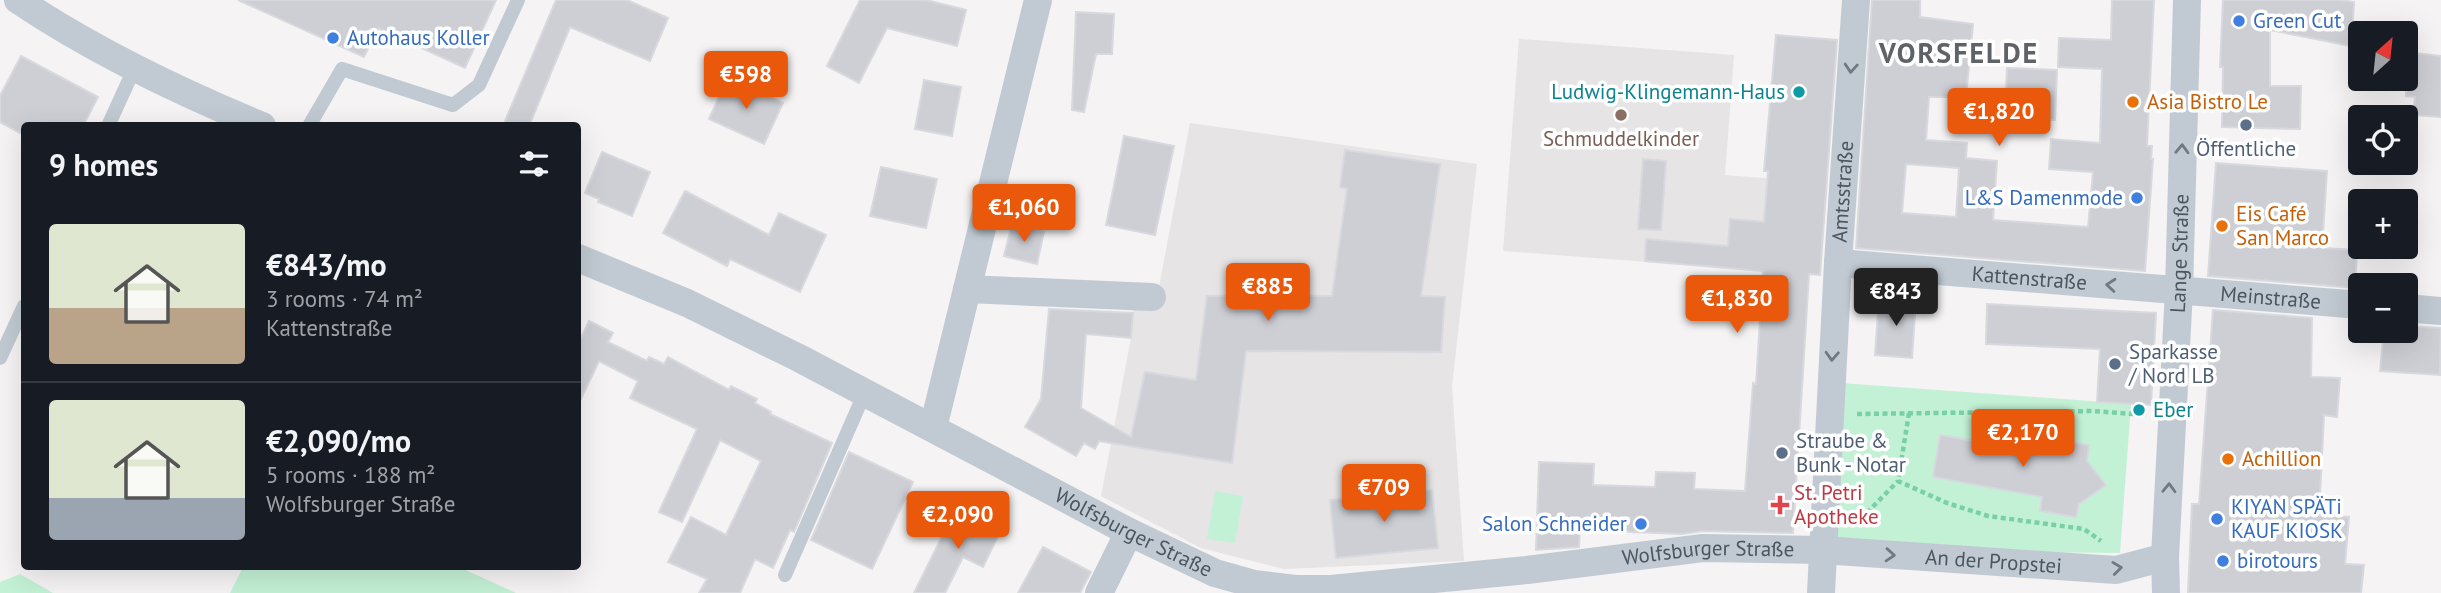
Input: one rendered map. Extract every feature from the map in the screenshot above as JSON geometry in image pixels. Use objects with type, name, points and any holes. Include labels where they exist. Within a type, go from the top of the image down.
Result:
[{"type":"street","points":[[18,0],[48,20],[135,67],[196,98],[253,122]]},
{"type":"street","points":[[933,428],[1038,0]]},
{"type":"street","name":"Amtsstraße","points":[[1821,593],[1829,414],[1856,0]]},
{"type":"street","name":"Lange Straße","points":[[2166,593],[2165,556],[2179,290],[2187,0]]},
{"type":"street","name":"Wolfsburger Straße","points":[[581,259],[687,303],[865,392],[1129,532],[1215,573],[1254,584],[1295,589],[1331,589],[1498,582],[1703,548],[1822,550]]},
{"type":"street","name":"Kattenstraße","points":[[1838,263],[2179,290]]},
{"type":"street","points":[[967,289],[1152,297]]},
{"type":"street","name":"Meinstraße","points":[[2179,290],[2348,304]]},
{"type":"street","points":[[2418,309],[2441,311]]},
{"type":"street","points":[[1098,593],[1129,532]]},
{"type":"street","name":"An der Propstei","points":[[1822,550],[2116,570],[2165,556]]},
{"type":"lane","points":[[311,122],[342,69],[453,105],[479,85],[518,0]]},
{"type":"lane","points":[[110,122],[135,67]]},
{"type":"lane","points":[[0,358],[21,312]]},
{"type":"lane","points":[[785,575],[865,392]]},
{"type":"path","points":[[1829,414],[2093,411],[2171,417]]},
{"type":"path","points":[[1855,525],[1898,481],[1909,413]]},
{"type":"path","points":[[1898,481],[1947,503],[1988,516],[2084,529],[2111,550],[2116,570]]},
{"type":"path","points":[[1851,513],[1855,525],[1864,530]]},
{"type":"shaded area","name":"Schmuddelkinder","points":[[1519,39],[1734,55],[1725,175],[1827,183],[1820,275],[1503,251]]},
{"type":"shaded area","points":[[1190,123],[1477,164],[1452,386],[1464,561],[1284,569],[1201,548],[1101,496],[1131,338],[1133,307],[1155,308]]},
{"type":"green space","points":[[1827,382],[2131,404],[2120,553],[1822,550]]},
{"type":"green space","points":[[1215,491],[1243,496],[1235,543],[1207,539]]},
{"type":"green space","points":[[242,570],[466,570],[516,593],[230,593]]},
{"type":"green space","points":[[20,574],[53,593],[0,593],[0,582]]},
{"type":"building","points":[[238,0],[496,0],[465,68],[378,28],[364,57]]},
{"type":"building","points":[[556,0],[627,0],[668,18],[650,61],[570,27],[531,122],[505,122]]},
{"type":"building","points":[[860,0],[926,0],[966,10],[957,46],[887,28],[859,83],[827,66]]},
{"type":"building","points":[[1872,0],[1920,0],[1920,17],[1973,24],[1966,97],[1929,97],[1926,140],[1967,143],[1966,158],[1997,161],[1993,220],[2088,227],[2093,172],[2049,169],[2051,139],[2100,143],[2102,69],[2058,67],[2059,38],[2111,40],[2112,0],[2154,0],[2147,146],[2152,146],[2153,159],[2145,271],[1856,248]],"holes":[[[1906,164],[1959,168],[1956,217],[1902,213]]]},
{"type":"building","points":[[2223,0],[2354,2],[2353,21],[2348,21],[2348,45],[2270,30],[2270,86],[2301,86],[2300,129],[2222,127],[2223,67],[2220,67]]},
{"type":"building","points":[[1076,12],[1114,14],[1112,54],[1096,54],[1084,112],[1072,110]]},
{"type":"building","points":[[1776,35],[1837,40],[1820,275],[1809,274],[1793,533],[1703,531],[1682,534],[1580,530],[1579,547],[1536,550],[1539,462],[1594,464],[1593,485],[1655,487],[1656,472],[1695,473],[1694,489],[1745,491],[1753,383],[1756,384],[1763,271],[1645,261],[1646,239],[1728,246],[1730,219],[1764,222],[1768,171],[1764,171]]},
{"type":"building","points":[[2418,53],[2441,56],[2441,117],[2418,115],[2418,105],[2414,105],[2415,97],[2406,96],[2406,91],[2418,91]]},
{"type":"building","points":[[21,56],[98,97],[85,122],[21,122],[21,133],[0,122],[0,96]]},
{"type":"building","points":[[2007,68],[2057,70],[2055,120],[2005,119]]},
{"type":"building","points":[[728,77],[783,103],[764,144],[709,119]]},
{"type":"building","points":[[924,80],[961,87],[952,136],[915,129]]},
{"type":"building","points":[[1124,136],[1174,146],[1155,235],[1106,225]]},
{"type":"building","points":[[1345,150],[1440,164],[1421,296],[1445,297],[1441,352],[1246,351],[1232,463],[1099,441],[1095,449],[1084,443],[1076,456],[1025,427],[1041,399],[1049,309],[1133,313],[1131,338],[1086,334],[1081,408],[1131,437],[1145,372],[1196,380],[1207,296],[1332,296],[1347,189],[1340,187]]},
{"type":"building","points":[[602,152],[650,172],[632,216],[598,202],[599,199],[585,193]]},
{"type":"building","points":[[1643,159],[1666,161],[1661,230],[1638,229]]},
{"type":"building","points":[[2216,163],[2327,171],[2322,248],[2348,249],[2348,259],[2357,259],[2356,273],[2348,273],[2348,287],[2208,276]]},
{"type":"building","points":[[881,167],[937,179],[926,228],[870,216]]},
{"type":"building","points":[[685,191],[769,235],[779,213],[826,235],[800,292],[730,259],[727,266],[663,233]]},
{"type":"building","points":[[1012,224],[1044,232],[1037,264],[1004,256]]},
{"type":"building","points":[[1879,298],[1916,300],[1912,358],[1875,355]]},
{"type":"building","points":[[1987,304],[2156,313],[2151,405],[2097,402],[2100,349],[1986,344]]},
{"type":"building","points":[[2213,310],[2312,318],[2311,377],[2340,378],[2337,417],[2324,415],[2319,515],[2349,517],[2345,564],[2364,565],[2361,593],[2188,593],[2192,504],[2199,504]]},
{"type":"building","points":[[589,321],[613,333],[608,342],[647,361],[649,357],[664,364],[668,357],[729,390],[731,386],[757,399],[755,403],[771,412],[770,414],[832,443],[794,532],[790,530],[773,568],[755,559],[740,593],[699,593],[707,579],[668,562],[691,517],[726,535],[761,461],[720,440],[682,522],[659,512],[697,429],[630,398],[638,381],[599,361],[581,399],[581,338]]},
{"type":"building","points":[[2418,327],[2441,328],[2440,375],[2380,371],[2383,343],[2418,343]]},
{"type":"building","points":[[2024,433],[2089,445],[2087,461],[2106,485],[2079,504],[2076,517],[2040,511],[2042,497],[1933,477],[1940,435],[2021,449]]},
{"type":"building","points":[[849,452],[913,482],[872,569],[811,540]]},
{"type":"building","points":[[1432,490],[1438,548],[1336,558],[1330,500]]},
{"type":"building","points":[[956,508],[1001,530],[983,567],[963,557],[945,593],[914,593]]},
{"type":"building","points":[[1043,547],[1091,572],[1080,593],[1018,593]]},
{"type":"place","name":"Green Cut","points":[[2239,21]]},
{"type":"place","name":"Autohaus Koller","points":[[333,38]]},
{"type":"place","name":"Ludwig-Klingemann-Haus","points":[[1799,92]]},
{"type":"place","name":"Asia Bistro Le","points":[[2133,102]]},
{"type":"place","name":"Schmuddelkinder","points":[[1621,115]]},
{"type":"place","name":"Öffentliche","points":[[2246,125]]},
{"type":"place","name":"L&S Damenmode","points":[[2137,198]]},
{"type":"place","name":"Eis Café San Marco","points":[[2222,226]]},
{"type":"place","name":"Sparkasse / Nord LB","points":[[2115,364]]},
{"type":"place","name":"Eber","points":[[2139,410]]},
{"type":"place","name":"Straube & Bunk - Notar","points":[[1782,453]]},
{"type":"place","name":"Achillion","points":[[2228,459]]},
{"type":"place","name":"St. Petri Apotheke","points":[[1780,505]]},
{"type":"place","name":"KIYAN SPÄTi KAUF KIOSK","points":[[2217,519]]},
{"type":"place","name":"Salon Schneider","points":[[1641,524]]},
{"type":"place","name":"birotours","points":[[2223,561]]},
{"type":"district","name":"VORSFELDE","points":[[1959,53]]}]
